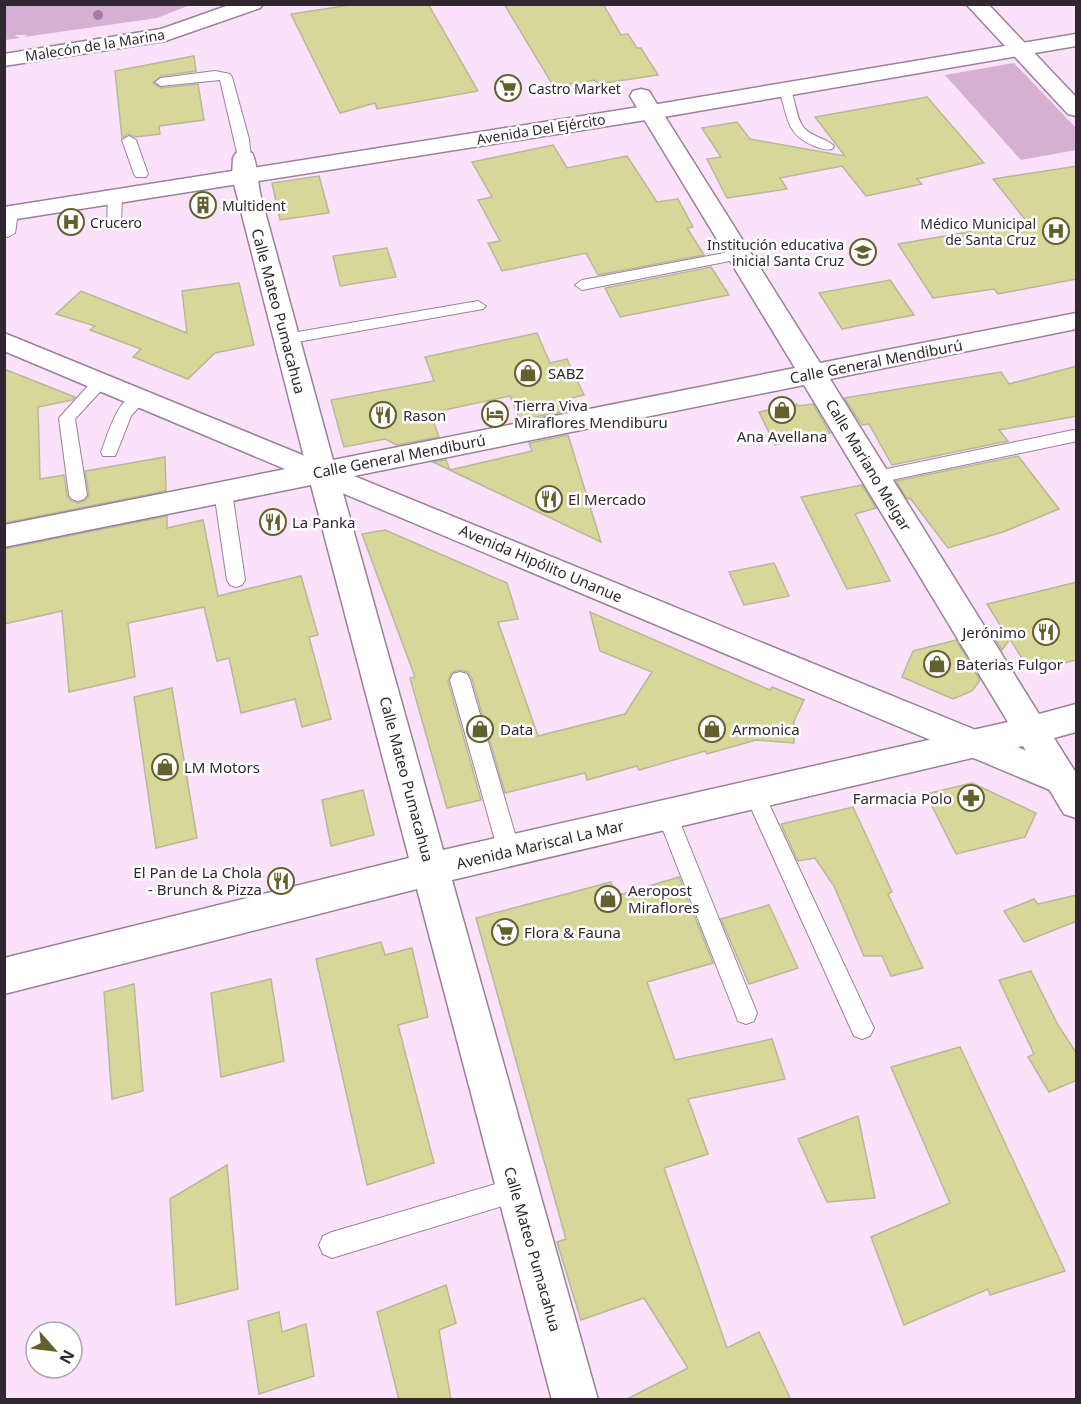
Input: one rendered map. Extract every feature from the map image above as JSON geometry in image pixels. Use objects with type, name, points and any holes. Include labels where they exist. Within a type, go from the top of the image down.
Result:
[{"type":"street","name":"Malecón de la Marina","points":[[4,60],[165,35],[253,4]]},
{"type":"street","points":[[976,4],[1077,109]]},
{"type":"street","name":"Avenida Del Ejército","points":[[646,104],[784,89],[1013,43],[1077,24]]},
{"type":"street","name":"Avenida Del Ejército","points":[[7,214],[115,197],[244,167],[1013,43],[1077,40]]},
{"type":"street","name":"Calle Mariano Melgar","points":[[646,104],[877,477],[1030,730],[1072,789]]},
{"type":"street","name":"Avenida Del Ejército","points":[[7,214],[141,174],[244,167]]},
{"type":"street","name":"Calle Mateo Pumacahua","points":[[244,167],[286,339],[575,1400]]},
{"type":"street","name":"Calle General Mendiburú","points":[[4,536],[1077,321]]},
{"type":"street","name":"Avenida Hipólito Unanue","points":[[4,341],[977,744],[1072,789]]},
{"type":"street","name":"Avenida Mariscal La Mar","points":[[4,976],[431,869],[977,744],[1077,718]]},
{"type":"lane","points":[[161,82],[215,75],[226,77],[242,139],[244,167]]},
{"type":"lane","points":[[784,89],[792,110],[792,117],[803,136],[827,146]]},
{"type":"lane","points":[[129,140],[141,174]]},
{"type":"lane","points":[[114,224],[115,197]]},
{"type":"lane","points":[[582,285],[740,255]]},
{"type":"lane","points":[[286,339],[478,306]]},
{"type":"lane","points":[[78,495],[67,418],[102,381]]},
{"type":"lane","points":[[109,452],[124,414],[140,397]]},
{"type":"lane","points":[[877,477],[1073,436]]},
{"type":"lane","points":[[223,492],[236,580]]},
{"type":"lane","points":[[460,680],[509,851]]},
{"type":"lane","points":[[755,795],[862,1028]]},
{"type":"lane","points":[[667,815],[746,1012]]},
{"type":"lane","points":[[332,1245],[516,1190]]},
{"type":"shaded area","points":[[4,5],[190,5],[157,18],[24,37],[27,35],[14,35],[20,38],[5,40]]},
{"type":"shaded area","points":[[1014,63],[1076,128],[1076,150],[1021,160],[945,75]]},
{"type":"building","points":[[357,4],[428,4],[478,91],[377,109],[375,103],[340,113],[291,14]]},
{"type":"building","points":[[504,4],[603,4],[621,35],[628,34],[637,48],[641,48],[658,75],[598,84],[595,80],[554,87]]},
{"type":"building","points":[[194,56],[196,71],[161,76],[153,83],[161,88],[198,84],[204,120],[159,126],[160,134],[135,137],[128,134],[122,138],[115,71]]},
{"type":"building","points":[[927,97],[984,163],[917,179],[922,184],[866,196],[842,166],[780,178],[787,189],[727,198],[707,159],[721,157],[702,128],[737,122],[750,139],[845,156],[815,117]]},
{"type":"building","points":[[553,145],[567,168],[627,156],[657,202],[678,199],[693,227],[687,228],[704,255],[598,275],[586,253],[502,271],[488,243],[500,241],[478,200],[492,197],[472,162]]},
{"type":"building","points":[[1077,166],[1077,279],[998,294],[994,289],[933,298],[898,244],[1027,222],[993,179]]},
{"type":"building","points":[[319,176],[329,213],[280,220],[272,183]]},
{"type":"building","points":[[387,248],[396,277],[340,286],[333,256]]},
{"type":"building","points":[[711,267],[729,295],[620,317],[605,288]]},
{"type":"building","points":[[890,280],[914,315],[842,329],[819,293]]},
{"type":"building","points":[[239,283],[254,345],[215,353],[188,379],[133,357],[141,349],[90,330],[95,326],[56,314],[81,291],[187,333],[182,291]]},
{"type":"building","points":[[537,333],[550,363],[567,359],[584,395],[567,399],[569,404],[559,406],[561,412],[520,420],[510,396],[430,413],[439,437],[397,445],[385,439],[344,447],[331,400],[434,381],[425,357]]},
{"type":"building","points":[[1077,366],[1077,416],[999,430],[1008,441],[892,465],[869,424],[862,425],[844,398],[1001,372],[1009,384]]},
{"type":"building","points":[[4,369],[75,397],[72,400],[38,407],[40,479],[64,475],[67,496],[71,501],[79,503],[86,500],[89,495],[85,471],[165,457],[166,491],[4,523]]},
{"type":"building","points":[[797,404],[798,406],[813,404],[830,433],[775,445],[759,412]]},
{"type":"building","name":"El Mercado","points":[[568,435],[601,542],[433,462],[446,460],[450,470],[532,451],[529,443]]},
{"type":"building","points":[[1018,456],[1059,509],[1003,532],[948,548],[910,498],[907,499],[896,481]]},
{"type":"building","points":[[862,485],[876,508],[855,514],[890,581],[847,589],[801,497]]},
{"type":"building","points":[[167,516],[167,528],[203,520],[218,596],[301,576],[318,635],[309,637],[331,719],[302,727],[295,699],[241,713],[229,658],[217,661],[204,607],[128,623],[135,677],[69,692],[62,611],[4,624],[4,549]]},
{"type":"building","points":[[385,530],[507,583],[518,619],[498,622],[538,736],[625,714],[652,672],[600,651],[590,612],[770,690],[772,687],[804,700],[794,721],[794,743],[756,740],[707,754],[705,751],[639,770],[637,766],[587,780],[585,773],[505,793],[472,679],[468,672],[459,670],[451,673],[448,681],[481,800],[447,808],[410,678],[415,677],[362,534]]},
{"type":"building","points":[[774,563],[789,596],[744,605],[729,572]]},
{"type":"building","points":[[1077,582],[1077,660],[1030,671],[1010,639],[1002,650],[990,631],[1002,628],[987,604]]},
{"type":"building","name":"Baterias Fulgor","points":[[956,640],[980,680],[972,691],[953,699],[902,677],[913,651]]},
{"type":"building","name":"LM Motors","points":[[172,688],[197,838],[156,848],[134,697]]},
{"type":"building","points":[[972,783],[1036,813],[1025,837],[956,854],[926,794]]},
{"type":"building","points":[[363,790],[374,835],[331,846],[322,800]]},
{"type":"building","points":[[853,807],[892,892],[888,894],[923,968],[891,976],[882,956],[864,956],[834,886],[815,858],[798,861],[781,824]]},
{"type":"building","points":[[679,877],[713,963],[647,982],[675,1060],[772,1039],[785,1079],[688,1099],[708,1154],[664,1168],[727,1348],[759,1332],[791,1400],[625,1400],[688,1368],[644,1298],[581,1320],[557,1242],[566,1239],[476,918],[611,882],[616,896]]},
{"type":"building","points":[[1077,895],[1077,921],[1024,942],[1004,911],[1034,899],[1038,904]]},
{"type":"building","points":[[769,905],[798,968],[749,984],[721,919]]},
{"type":"building","points":[[381,942],[385,955],[412,948],[428,1017],[398,1025],[434,1163],[367,1185],[316,959]]},
{"type":"building","points":[[1031,971],[1058,1025],[1077,1054],[1077,1080],[1049,1092],[1028,1057],[1034,1054],[999,980]]},
{"type":"building","points":[[271,979],[284,1061],[221,1077],[211,993]]},
{"type":"building","points":[[134,984],[143,1091],[112,1099],[104,992]]},
{"type":"building","points":[[960,1047],[1065,1271],[990,1295],[988,1289],[904,1325],[871,1237],[950,1203],[891,1067]]},
{"type":"building","points":[[858,1116],[875,1198],[827,1202],[798,1139]]},
{"type":"building","points":[[227,1165],[238,1289],[176,1305],[170,1199]]},
{"type":"building","points":[[446,1285],[456,1323],[439,1330],[451,1400],[399,1400],[377,1312]]},
{"type":"building","points":[[279,1312],[282,1332],[306,1324],[314,1376],[259,1394],[248,1321]]},
{"type":"place","name":"Castro Market","points":[[508,88]]},
{"type":"place","name":"Multident","points":[[203,205]]},
{"type":"place","name":"Crucero","points":[[71,222]]},
{"type":"place","name":"Médico Municipal de Santa Cruz","points":[[1056,231]]},
{"type":"place","name":"Institución educativa inicial Santa Cruz","points":[[863,252]]},
{"type":"place","name":"SABZ","points":[[528,373]]},
{"type":"place","name":"Ana Avellana","points":[[782,410]]},
{"type":"place","name":"Tierra Viva Miraflores Mendiburu","points":[[495,414]]},
{"type":"place","name":"Rason","points":[[383,415]]},
{"type":"place","name":"El Mercado","points":[[549,499]]},
{"type":"place","name":"La Panka","points":[[273,522]]},
{"type":"place","name":"Jerónimo","points":[[1046,632]]},
{"type":"place","name":"Baterias Fulgor","points":[[937,664]]},
{"type":"place","name":"Data","points":[[480,729]]},
{"type":"place","name":"Armonica","points":[[712,729]]},
{"type":"place","name":"LM Motors","points":[[165,767]]},
{"type":"place","name":"Farmacia Polo","points":[[971,798]]},
{"type":"place","name":"El Pan de La Chola - Brunch & Pizza","points":[[281,881]]},
{"type":"place","name":"Aeropost Miraflores","points":[[608,899]]},
{"type":"place","name":"Flora & Fauna","points":[[505,932]]}]
